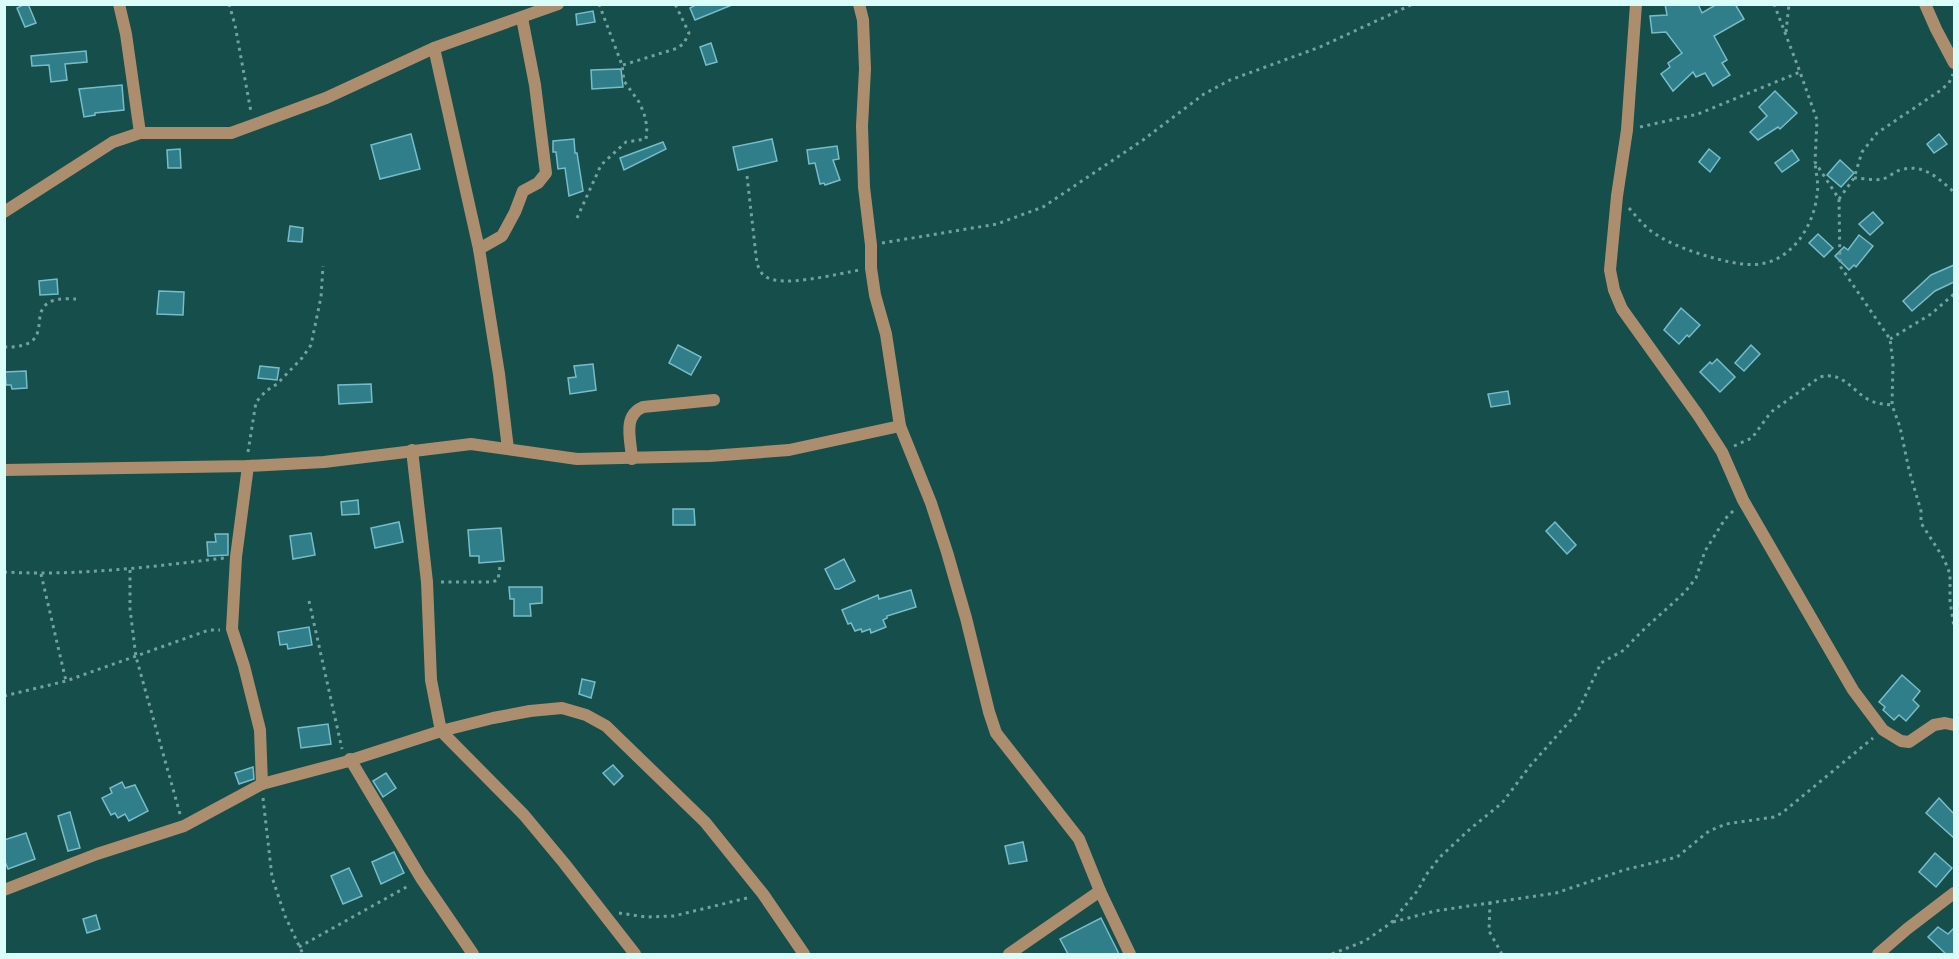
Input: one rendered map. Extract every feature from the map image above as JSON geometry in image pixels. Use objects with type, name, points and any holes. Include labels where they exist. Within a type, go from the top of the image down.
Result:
[{"type":"street","points":[[119,4],[126,34],[140,133]]},
{"type":"street","points":[[4,212],[113,142],[140,133],[231,133],[326,98],[434,48],[558,4]]},
{"type":"street","points":[[860,4],[865,69],[862,126],[864,187],[871,245],[871,268],[875,295],[886,334],[900,426],[931,503],[947,552],[996,733],[1079,839],[1100,891],[1130,954]]},
{"type":"street","points":[[1636,4],[1627,130],[1617,196],[1610,270],[1622,309],[1722,452],[1743,500],[1853,690],[1883,730],[1901,741],[1909,742],[1934,725],[1945,723],[1954,725]]},
{"type":"street","points":[[1925,4],[1954,63]]},
{"type":"street","points":[[479,249],[502,237],[523,191],[538,183],[546,173],[535,85],[522,18]]},
{"type":"street","points":[[434,48],[479,249],[499,374],[508,449]]},
{"type":"street","points":[[632,459],[629,423],[636,410],[643,407],[714,400]]},
{"type":"street","points":[[4,470],[248,466],[324,462],[471,444],[577,459],[710,456],[789,450],[900,426]]},
{"type":"street","points":[[412,450],[427,582],[431,680],[441,731],[524,815],[635,954]]},
{"type":"street","points":[[248,466],[236,557],[232,629],[260,730],[261,784]]},
{"type":"street","points":[[4,890],[97,854],[184,826],[261,784],[348,761],[441,731],[493,718],[562,708],[586,715],[606,726],[705,822],[763,894],[804,954]]},
{"type":"street","points":[[348,761],[421,878],[473,954]]},
{"type":"street","points":[[1009,954],[1100,891]]},
{"type":"street","points":[[1878,954],[1906,929],[1954,893]]},
{"type":"path","points":[[229,4],[235,25],[253,126]]},
{"type":"path","points":[[577,218],[601,165],[626,142],[646,139],[647,127],[644,113],[624,81],[622,66],[599,4]]},
{"type":"path","points":[[622,66],[678,48],[684,43],[689,33],[675,4]]},
{"type":"path","points":[[871,245],[997,224],[1043,207],[1143,140],[1204,94],[1230,80],[1320,48],[1413,4]]},
{"type":"path","points":[[1617,196],[1651,231],[1688,251],[1735,264],[1769,262],[1785,253],[1805,232],[1812,220],[1818,193],[1815,162],[1817,120],[1774,4]]},
{"type":"path","points":[[1786,34],[1789,4]]},
{"type":"path","points":[[1839,199],[1854,178],[1862,152],[1877,133],[1941,90],[1949,83],[1954,71]]},
{"type":"path","points":[[1627,130],[1698,114],[1800,72]]},
{"type":"path","points":[[1815,162],[1839,199],[1840,266],[1890,339],[1893,363],[1893,405],[1921,511],[1921,523],[1944,559],[1950,574],[1950,601],[1954,627]]},
{"type":"path","points":[[1854,178],[1880,180],[1896,171],[1910,168],[1922,169],[1954,192]]},
{"type":"path","points":[[747,176],[757,264],[764,276],[772,280],[790,282],[871,268]]},
{"type":"path","points":[[248,466],[248,450],[256,402],[266,391],[277,384],[311,345],[321,297],[323,266]]},
{"type":"path","points":[[1890,339],[1931,314],[1954,294]]},
{"type":"path","points":[[4,347],[26,346],[33,342],[37,336],[42,309],[54,300],[76,299]]},
{"type":"path","points":[[1722,452],[1752,438],[1771,412],[1820,377],[1829,375],[1838,377],[1868,400],[1893,405]]},
{"type":"path","points":[[1332,954],[1365,940],[1391,923],[1418,891],[1426,875],[1440,857],[1502,803],[1530,766],[1577,713],[1601,663],[1624,650],[1686,592],[1696,578],[1705,551],[1715,534],[1725,519],[1743,500]]},
{"type":"path","points":[[4,572],[41,574],[130,570],[236,557]]},
{"type":"path","points":[[427,582],[492,582],[498,580],[500,566]]},
{"type":"path","points":[[130,570],[130,609],[136,657],[184,826]]},
{"type":"path","points":[[41,574],[66,681]]},
{"type":"path","points":[[309,601],[348,761]]},
{"type":"path","points":[[4,696],[66,681],[209,630],[232,629]]},
{"type":"path","points":[[1391,923],[1435,911],[1556,893],[1624,870],[1677,857],[1709,831],[1726,824],[1774,817],[1782,813],[1883,730]]},
{"type":"path","points":[[261,784],[272,877],[285,915],[303,954]]},
{"type":"path","points":[[299,947],[421,878]]},
{"type":"path","points":[[599,911],[646,917],[674,916],[763,894]]},
{"type":"path","points":[[1490,902],[1489,931],[1502,954]]},
{"type":"building","points":[[28,4],[36,23],[25,27],[17,8]]},
{"type":"building","points":[[697,4],[732,5],[695,20],[690,8]]},
{"type":"building","points":[[1665,4],[1698,4],[1702,13],[1717,4],[1735,4],[1744,19],[1714,36],[1727,60],[1722,63],[1730,75],[1713,86],[1705,73],[1696,77],[1693,72],[1673,91],[1661,74],[1670,67],[1668,63],[1682,53],[1666,32],[1652,33],[1650,16],[1667,15]]},
{"type":"building","points":[[593,11],[595,22],[577,25],[576,14]]},
{"type":"building","points":[[711,43],[717,62],[706,65],[700,47]]},
{"type":"building","points":[[86,51],[87,62],[65,64],[67,80],[51,82],[49,65],[32,66],[31,56]]},
{"type":"building","points":[[621,69],[623,87],[592,89],[591,70]]},
{"type":"building","points":[[122,85],[124,110],[95,113],[95,115],[84,117],[79,89]]},
{"type":"building","points":[[1775,91],[1797,113],[1780,129],[1778,127],[1758,140],[1750,132],[1767,116],[1759,107]]},
{"type":"building","points":[[411,134],[420,169],[380,179],[371,145]]},
{"type":"building","points":[[1939,134],[1947,144],[1934,153],[1927,144]]},
{"type":"building","points":[[574,139],[583,191],[569,196],[565,168],[558,169],[556,152],[553,152],[553,141]]},
{"type":"building","points":[[772,139],[777,161],[738,170],[733,147]]},
{"type":"building","points":[[663,142],[666,149],[624,170],[620,158]]},
{"type":"building","points":[[837,146],[839,159],[833,160],[840,180],[825,185],[820,184],[815,163],[809,164],[807,150]]},
{"type":"building","points":[[180,149],[181,168],[168,168],[167,150]]},
{"type":"building","points":[[1709,149],[1720,158],[1710,172],[1699,162]]},
{"type":"building","points":[[1792,150],[1799,160],[1782,172],[1775,163]]},
{"type":"building","points":[[1840,160],[1854,173],[1841,187],[1827,175]]},
{"type":"building","points":[[1873,212],[1883,223],[1870,235],[1859,224]]},
{"type":"building","points":[[290,226],[303,228],[302,242],[288,241]]},
{"type":"building","points":[[1818,234],[1833,248],[1824,257],[1809,243]]},
{"type":"building","points":[[1859,235],[1873,246],[1856,267],[1854,265],[1849,270],[1835,256],[1844,247],[1848,250]]},
{"type":"building","points":[[1954,265],[1954,282],[1935,291],[1912,311],[1903,301],[1931,275]]},
{"type":"building","points":[[57,279],[58,294],[40,295],[39,281]]},
{"type":"building","points":[[159,291],[184,292],[183,315],[157,314]]},
{"type":"building","points":[[1681,308],[1700,325],[1679,344],[1664,330]]},
{"type":"building","points":[[678,345],[701,357],[691,375],[669,363]]},
{"type":"building","points":[[1751,345],[1760,354],[1744,371],[1735,363]]},
{"type":"building","points":[[1717,359],[1735,377],[1720,392],[1700,372],[1710,362],[1712,364]]},
{"type":"building","points":[[593,364],[596,390],[570,394],[568,378],[576,377],[574,366]]},
{"type":"building","points":[[260,366],[279,368],[277,380],[258,378]]},
{"type":"building","points":[[26,371],[27,388],[12,389],[11,385],[6,385],[5,372]]},
{"type":"building","points":[[371,384],[372,402],[339,404],[338,385]]},
{"type":"building","points":[[1508,391],[1510,404],[1491,407],[1488,394]]},
{"type":"building","points":[[358,500],[359,514],[342,515],[341,502]]},
{"type":"building","points":[[673,509],[694,509],[695,525],[673,525]]},
{"type":"building","points":[[399,522],[403,542],[375,548],[371,528]]},
{"type":"building","points":[[1555,522],[1576,545],[1567,554],[1546,531]]},
{"type":"building","points":[[501,528],[504,561],[479,563],[479,556],[470,556],[468,530]]},
{"type":"building","points":[[311,533],[315,555],[293,559],[290,536]]},
{"type":"building","points":[[215,534],[228,534],[228,555],[208,556],[207,542],[216,542]]},
{"type":"building","points":[[844,559],[855,581],[835,589],[825,569]]},
{"type":"building","points":[[509,587],[542,587],[542,603],[530,604],[531,616],[514,616],[514,599],[510,599]]},
{"type":"building","points":[[911,590],[916,607],[887,616],[883,620],[886,627],[871,633],[870,629],[862,632],[861,629],[855,631],[851,623],[848,624],[842,610],[878,595],[879,599]]},
{"type":"building","points":[[309,627],[312,645],[288,649],[287,644],[280,645],[278,632]]},
{"type":"building","points":[[1902,675],[1920,691],[1913,700],[1919,706],[1906,721],[1899,715],[1894,720],[1883,710],[1885,707],[1879,702]]},
{"type":"building","points":[[582,679],[595,682],[591,698],[579,694]]},
{"type":"building","points":[[328,724],[331,744],[301,748],[298,728]]},
{"type":"building","points":[[613,765],[623,776],[614,785],[603,773]]},
{"type":"building","points":[[253,767],[254,779],[239,784],[235,773]]},
{"type":"building","points":[[386,773],[396,788],[383,797],[373,781]]},
{"type":"building","points":[[122,782],[125,788],[135,785],[148,811],[129,821],[125,814],[118,818],[115,813],[111,815],[102,798],[112,793],[110,788]]},
{"type":"building","points":[[1939,798],[1954,814],[1954,838],[1926,813]]},
{"type":"building","points":[[70,812],[80,848],[68,851],[58,816]]},
{"type":"building","points":[[26,833],[35,859],[8,869],[4,859],[4,840]]},
{"type":"building","points":[[1023,842],[1027,861],[1009,864],[1005,846]]},
{"type":"building","points":[[394,852],[404,873],[381,884],[372,862]]},
{"type":"building","points":[[1935,853],[1952,868],[1936,887],[1919,872]]},
{"type":"building","points":[[349,868],[362,896],[343,904],[331,876]]},
{"type":"building","points":[[96,915],[100,929],[87,933],[83,919]]},
{"type":"building","points":[[1101,918],[1119,954],[1068,954],[1060,939]]},
{"type":"building","points":[[1938,927],[1948,934],[1954,928],[1954,954],[1946,954],[1928,937]]}]
